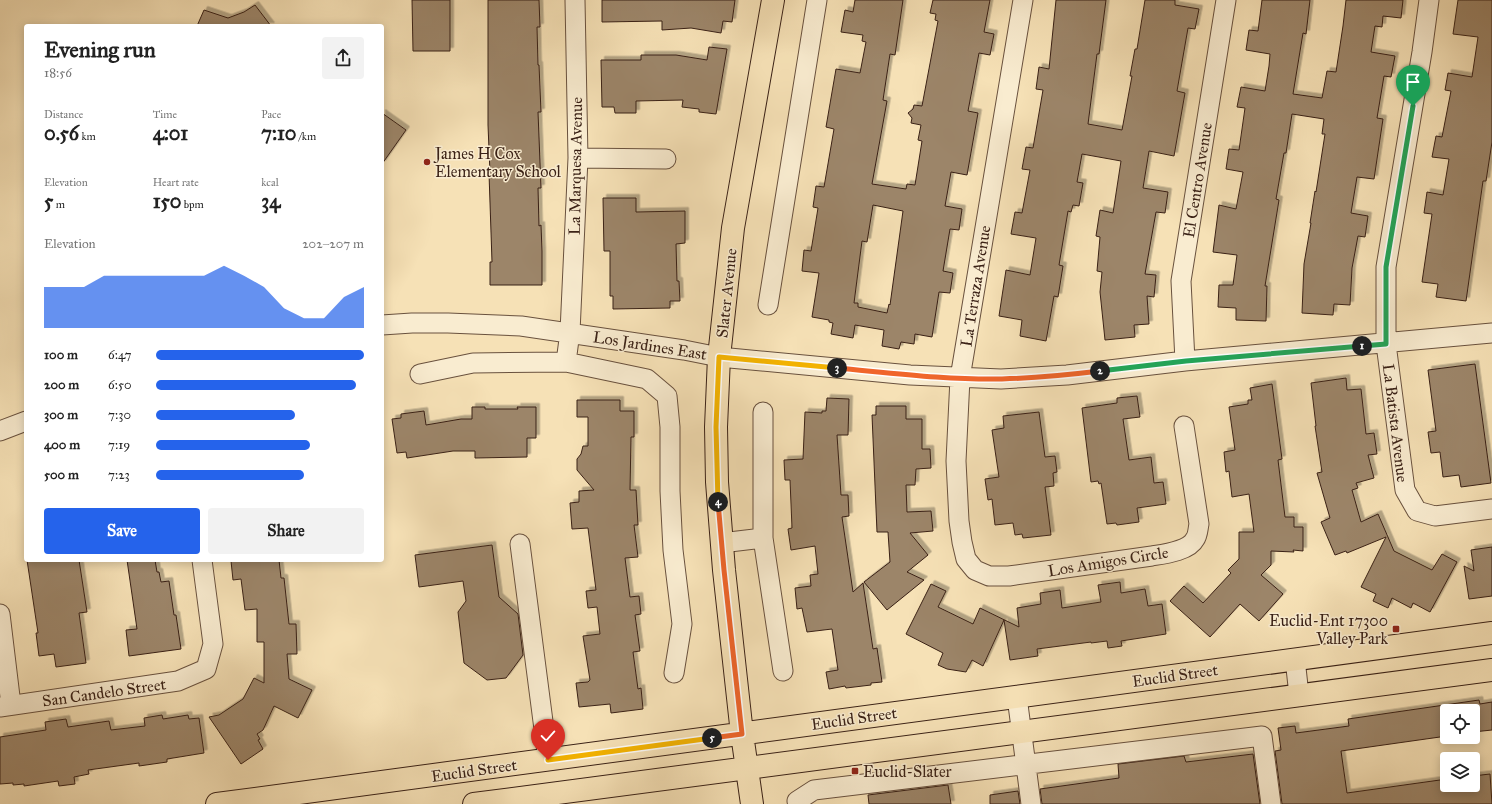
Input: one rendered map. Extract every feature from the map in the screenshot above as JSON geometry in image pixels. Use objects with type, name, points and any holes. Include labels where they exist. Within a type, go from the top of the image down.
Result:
[{"type":"main road","name":"Slater Avenue","points":[[752,804],[742,734],[721,543],[717,482],[716,427],[719,357],[733,228],[773,0]]},
{"type":"main road","name":"Euclid Street","points":[[217,804],[344,796],[548,760],[1492,633]]},
{"type":"main road","points":[[474,804],[1492,670]]},
{"type":"street","name":"La Marquesa Avenue","points":[[566,362],[570,332],[578,158],[575,0]]},
{"type":"street","points":[[768,305],[816,0]]},
{"type":"street","name":"La Terraza Avenue","points":[[975,570],[966,559],[959,521],[956,461],[960,378],[1023,0]]},
{"type":"street","name":"El Centro Avenue","points":[[1186,361],[1181,281],[1226,0]]},
{"type":"street","name":"La Batista Avenue","points":[[1429,0],[1422,52],[1386,267],[1386,344],[1405,490],[1418,511],[1435,516],[1492,509]]},
{"type":"street","points":[[578,158],[666,159]]},
{"type":"street","name":"Los Jardines East","points":[[384,325],[461,323],[521,326],[570,332],[719,357],[910,375],[1001,379],[1067,375],[1186,361],[1386,344],[1492,333]]},
{"type":"street","points":[[420,374],[473,363],[566,362],[647,379],[667,396],[670,427],[670,491],[673,550],[682,624],[674,673]]},
{"type":"street","points":[[763,412],[763,538],[783,671]]},
{"type":"street","points":[[0,431],[24,422]]},
{"type":"street","name":"Los Amigos Circle","points":[[975,570],[989,576],[1008,576],[1152,556],[1174,552],[1189,546],[1196,539],[1199,524],[1184,426]]},
{"type":"street","points":[[721,543],[763,538]]},
{"type":"street","points":[[520,544],[548,760]]},
{"type":"street","name":"San Candelo Street","points":[[6,706],[178,682],[206,669],[213,644],[202,562]]},
{"type":"street","points":[[0,614],[6,706]]},
{"type":"street","points":[[1295,659],[1299,695]]},
{"type":"street","points":[[1018,697],[1032,804]]},
{"type":"street","points":[[798,804],[797,801],[814,790],[1262,736],[1271,804]]},
{"type":"building","points":[[412,0],[450,0],[450,51],[413,51]]},
{"type":"building","points":[[488,0],[539,0],[540,27],[537,27],[541,112],[538,112],[541,188],[538,188],[539,226],[541,225],[542,285],[490,285],[490,262],[492,262],[488,125]]},
{"type":"building","points":[[602,0],[735,0],[732,22],[723,21],[721,33],[691,28],[662,30],[662,21],[602,22]]},
{"type":"building","points":[[855,0],[903,0],[895,55],[890,54],[883,100],[887,101],[872,184],[906,189],[907,184],[915,185],[922,141],[918,140],[921,125],[911,123],[912,118],[908,113],[913,109],[914,105],[922,106],[938,21],[935,20],[936,14],[930,13],[933,0],[990,0],[984,32],[994,34],[990,55],[979,53],[968,111],[978,113],[967,175],[951,172],[945,206],[962,209],[959,230],[950,229],[943,271],[953,273],[950,293],[939,292],[932,337],[915,334],[914,344],[901,342],[899,349],[882,346],[884,330],[855,325],[853,338],[831,334],[833,323],[829,322],[829,320],[812,317],[819,273],[802,271],[804,250],[811,251],[818,208],[813,207],[816,186],[824,187],[834,129],[826,127],[836,69],[860,73],[866,42],[862,41],[863,35],[841,32],[845,10],[853,12]],"holes":[[[873,205],[903,211],[890,305],[889,304],[887,313],[858,307],[858,303],[854,303],[862,241],[867,242]]]},
{"type":"building","points":[[1056,0],[1106,0],[1088,124],[1122,130],[1132,76],[1130,76],[1135,49],[1137,49],[1145,0],[1175,0],[1175,5],[1199,9],[1195,29],[1188,28],[1177,91],[1185,93],[1174,156],[1149,151],[1143,188],[1168,192],[1165,213],[1156,212],[1145,274],[1156,275],[1154,297],[1147,296],[1149,324],[1134,325],[1135,337],[1105,340],[1100,292],[1102,272],[1097,271],[1100,237],[1096,236],[1100,210],[1113,213],[1121,161],[1082,154],[1077,182],[1083,183],[1079,206],[1073,205],[1071,212],[1068,211],[1059,265],[1063,266],[1058,297],[1054,296],[1046,341],[1020,336],[1022,320],[999,316],[1006,270],[1030,275],[1036,238],[1011,234],[1015,212],[1022,213],[1030,170],[1022,169],[1026,147],[1033,148],[1043,90],[1036,89],[1039,67],[1049,69]]},
{"type":"building","points":[[1262,0],[1310,0],[1306,34],[1303,33],[1293,94],[1322,98],[1327,71],[1336,72],[1346,0],[1403,0],[1401,18],[1383,16],[1382,27],[1375,26],[1371,52],[1395,56],[1391,77],[1384,76],[1377,118],[1383,119],[1374,179],[1357,177],[1351,213],[1368,216],[1365,237],[1358,236],[1352,268],[1350,305],[1334,304],[1333,315],[1302,313],[1304,264],[1325,134],[1322,134],[1324,119],[1292,114],[1286,153],[1284,153],[1276,199],[1279,200],[1265,286],[1267,286],[1266,321],[1236,320],[1236,308],[1218,307],[1219,285],[1233,285],[1237,255],[1213,252],[1219,205],[1236,209],[1243,172],[1226,169],[1229,149],[1239,150],[1245,108],[1237,107],[1241,87],[1265,91],[1269,66],[1270,54],[1246,50],[1249,30],[1258,31]]},
{"type":"building","points":[[1458,0],[1492,0],[1492,142],[1486,181],[1483,181],[1466,301],[1436,297],[1438,284],[1422,282],[1432,214],[1424,213],[1427,192],[1443,195],[1449,159],[1432,157],[1436,136],[1442,137],[1451,91],[1445,90],[1448,73],[1472,77],[1478,37],[1453,34]]},
{"type":"building","points":[[255,5],[269,24],[198,24],[204,10],[228,18],[244,12]]},
{"type":"building","points":[[709,47],[727,49],[716,114],[699,112],[699,109],[682,107],[683,100],[636,101],[636,113],[615,113],[614,107],[602,107],[601,60],[641,60],[641,55],[676,55],[707,60]]},
{"type":"building","points":[[384,114],[406,130],[384,161]]},
{"type":"building","points":[[603,198],[636,198],[636,212],[685,211],[685,243],[676,244],[677,281],[679,281],[680,301],[670,301],[670,308],[613,309],[613,296],[610,296],[610,251],[604,251]]},
{"type":"building","points":[[1475,364],[1491,483],[1461,487],[1459,475],[1443,477],[1440,452],[1431,453],[1428,432],[1436,431],[1428,370]]},
{"type":"building","points":[[1346,378],[1347,390],[1361,389],[1366,434],[1374,433],[1377,454],[1368,455],[1374,478],[1356,483],[1358,488],[1352,490],[1361,522],[1378,514],[1394,551],[1432,570],[1442,554],[1457,562],[1430,612],[1413,603],[1411,608],[1392,598],[1388,608],[1373,601],[1376,594],[1361,587],[1386,537],[1347,553],[1346,551],[1335,555],[1321,522],[1330,518],[1317,473],[1322,472],[1315,426],[1311,383]]},
{"type":"building","points":[[1272,384],[1282,459],[1278,460],[1285,517],[1294,517],[1294,527],[1303,527],[1303,551],[1271,551],[1271,565],[1261,575],[1283,594],[1259,621],[1240,604],[1210,637],[1170,601],[1184,586],[1203,603],[1231,573],[1228,570],[1239,559],[1239,532],[1254,532],[1249,494],[1232,497],[1229,471],[1226,472],[1224,452],[1235,450],[1229,407],[1248,404],[1248,400],[1252,400],[1250,388]]},
{"type":"building","points":[[1137,396],[1140,417],[1123,419],[1129,460],[1151,457],[1154,483],[1163,482],[1166,504],[1137,508],[1139,522],[1117,525],[1116,523],[1107,524],[1101,483],[1099,484],[1098,481],[1091,482],[1082,408],[1117,403],[1117,398]]},
{"type":"building","points":[[827,398],[849,399],[848,435],[837,435],[841,495],[848,495],[849,516],[842,517],[853,592],[863,583],[873,649],[877,648],[882,682],[871,683],[871,685],[846,688],[845,686],[829,689],[826,672],[838,670],[832,629],[807,632],[802,608],[797,609],[795,588],[811,586],[810,575],[818,574],[815,546],[791,550],[788,529],[792,528],[790,480],[785,480],[784,460],[803,459],[805,412],[822,413],[822,411],[826,411]]},
{"type":"building","points":[[577,400],[620,400],[620,411],[634,411],[634,437],[631,437],[630,490],[636,490],[638,525],[634,525],[638,557],[625,558],[630,597],[639,596],[641,614],[635,615],[640,651],[633,652],[638,689],[641,688],[643,709],[611,713],[610,704],[579,707],[576,683],[588,682],[590,680],[583,636],[600,634],[597,607],[588,608],[586,591],[596,590],[588,528],[572,529],[570,503],[579,502],[579,491],[594,490],[577,470],[577,459],[581,454],[583,446],[588,446],[588,417],[577,417]]},
{"type":"building","points":[[876,406],[906,406],[906,419],[922,419],[922,449],[930,449],[931,468],[916,469],[915,485],[906,485],[907,512],[931,511],[933,531],[910,533],[928,555],[907,572],[924,580],[887,610],[864,582],[890,562],[888,532],[877,532],[872,415],[876,415]]},
{"type":"building","points":[[472,407],[485,407],[485,409],[518,409],[517,407],[536,407],[536,438],[527,438],[527,457],[475,458],[475,451],[453,451],[407,458],[406,452],[397,453],[392,419],[401,418],[401,414],[424,411],[426,425],[461,419],[472,419]]},
{"type":"building","points":[[1039,412],[1045,457],[1055,456],[1057,472],[1053,473],[1054,486],[1045,487],[1051,535],[1023,538],[1022,534],[1015,535],[1013,523],[995,525],[992,499],[988,500],[985,479],[999,477],[992,430],[1004,428],[1003,416]]},
{"type":"building","points":[[492,545],[499,597],[518,614],[523,655],[506,678],[487,680],[464,663],[458,612],[466,601],[463,581],[419,587],[415,555]]},
{"type":"building","points":[[1492,547],[1492,596],[1469,599],[1464,566],[1474,571],[1471,550]]},
{"type":"building","points":[[27,562],[79,562],[87,612],[79,613],[86,663],[56,667],[54,654],[39,656],[36,633],[38,633]]},
{"type":"building","points":[[127,562],[155,562],[161,582],[169,581],[181,649],[129,656],[126,630],[137,629]]},
{"type":"building","points":[[231,562],[279,562],[281,578],[284,578],[289,624],[296,624],[297,654],[287,654],[289,679],[312,690],[298,718],[274,706],[263,730],[257,734],[260,739],[258,740],[263,749],[241,764],[209,717],[219,715],[243,699],[254,678],[264,683],[264,642],[257,642],[257,609],[245,610],[241,579],[233,580]]},
{"type":"building","points":[[1120,582],[1121,593],[1145,589],[1148,606],[1162,604],[1166,634],[1121,641],[1122,646],[1108,648],[1107,641],[1037,649],[1038,656],[1010,660],[1004,620],[983,666],[972,660],[966,672],[947,669],[938,665],[943,653],[906,634],[931,584],[946,591],[938,607],[973,624],[980,608],[1019,627],[1017,608],[1041,604],[1040,593],[1060,590],[1062,608],[1101,602],[1098,585]]},
{"type":"building","points":[[1479,700],[1480,704],[1451,704]]},
{"type":"building","points":[[1492,702],[1492,730],[1480,731],[1480,704]]},
{"type":"building","points":[[1440,706],[1440,737],[1341,751],[1347,793],[1440,780],[1440,792],[1480,792],[1480,775],[1490,774],[1492,804],[1282,804],[1275,751],[1281,750],[1278,728],[1295,726],[1296,733],[1349,726],[1348,719]]},
{"type":"building","points":[[162,715],[163,719],[188,715],[189,719],[199,718],[204,753],[167,759],[167,762],[139,766],[139,763],[88,770],[89,774],[74,777],[75,784],[59,786],[58,781],[24,786],[24,784],[13,785],[13,783],[0,784],[0,737],[46,730],[45,722],[66,719],[68,727],[109,721],[111,730],[145,726],[144,718]]},
{"type":"building","points":[[1253,754],[1260,804],[1042,804],[1040,789],[1119,778],[1118,764],[1184,756],[1186,762]]},
{"type":"building","points":[[948,785],[951,804],[869,804],[868,795]]},
{"type":"building","points":[[1018,791],[1020,804],[990,804],[990,795]]},
{"type":"place","name":"James H Cox Elementary School","points":[[427,162]]},
{"type":"place","name":"Euclid-Ent 17300 Valley Park","points":[[1396,629]]},
{"type":"place","name":"Euclid-Slater","points":[[855,771]]},
{"type":"route","points":[[548,760],[742,734],[724,570],[717,482],[716,427],[719,357],[910,375],[1001,379],[1067,375],[1186,361],[1386,344],[1386,267],[1413,106]]}]
